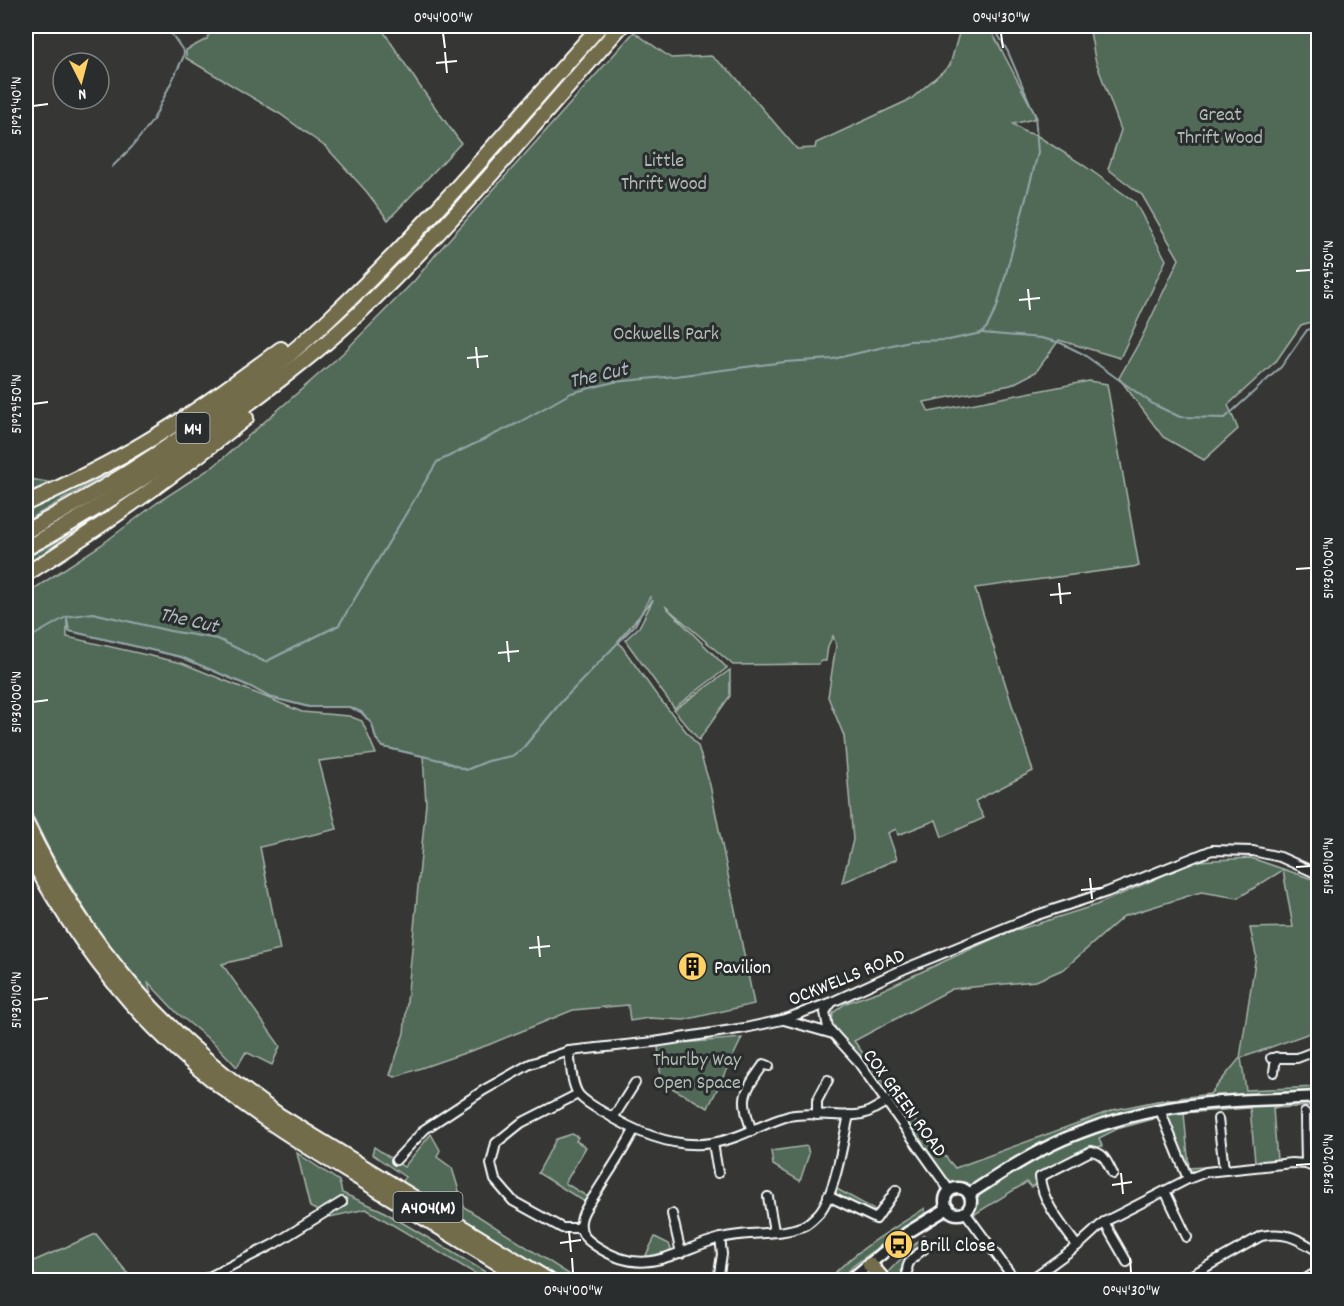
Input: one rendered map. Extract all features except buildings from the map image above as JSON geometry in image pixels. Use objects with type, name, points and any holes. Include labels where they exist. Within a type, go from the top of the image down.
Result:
[{"type":"highway","name":"M4","points":[[26,531],[109,484],[195,426],[284,358],[346,302],[435,213],[600,26]]},
{"type":"highway","name":"M4","points":[[26,548],[94,510],[163,466],[304,362],[357,315],[430,242],[621,26]]},
{"type":"highway","name":"M4","points":[[26,503],[99,468],[165,430],[215,397],[346,302]]},
{"type":"highway","name":"M4","points":[[26,574],[97,530],[172,477],[271,397],[304,362]]},
{"type":"highway","name":"A404(M)","points":[[26,823],[63,893],[101,950],[151,1008],[200,1055],[280,1116],[548,1281]]},
{"type":"highway","name":"A404(M)","points":[[26,848],[55,902],[94,960],[139,1012],[189,1060],[243,1104],[293,1137],[526,1281]]},
{"type":"highway","points":[[870,1265],[883,1281]]},
{"type":"street","name":"OCKWELLS ROAD","points":[[396,1160],[424,1129],[483,1090],[530,1064],[569,1050],[654,1042],[782,1020],[832,1002],[904,969],[1035,916],[1107,892],[1212,850],[1253,851],[1280,858],[1318,874]]},
{"type":"street","points":[[832,1002],[825,1012],[828,1028],[833,1034]]},
{"type":"street","points":[[782,1020],[833,1034]]},
{"type":"street","name":"COX GREEN ROAD","points":[[833,1034],[856,1059],[950,1191]]},
{"type":"street","points":[[569,1050],[578,1094],[589,1104],[634,1130],[667,1141],[693,1145],[713,1143],[734,1138],[791,1116],[849,1115],[867,1112],[887,1102]]},
{"type":"street","points":[[1274,1072],[1273,1057],[1297,1058],[1318,1050]]},
{"type":"street","points":[[752,1131],[744,1105],[744,1094],[764,1064],[769,1066]]},
{"type":"street","points":[[817,1115],[817,1101],[829,1080]]},
{"type":"street","points":[[613,1118],[635,1083]]},
{"type":"street","points":[[578,1094],[521,1123],[496,1143],[491,1164],[495,1180],[513,1201],[562,1228],[581,1228]]},
{"type":"street","points":[[969,1194],[1020,1161],[1064,1139],[1113,1121],[1192,1104],[1318,1097]]},
{"type":"street","points":[[1160,1110],[1188,1179]]},
{"type":"street","points":[[1305,1113],[1306,1164]]},
{"type":"street","points":[[634,1130],[589,1204],[581,1219],[581,1228],[585,1239],[603,1251],[633,1261],[656,1262],[720,1238],[805,1226],[820,1212],[828,1196],[849,1115]]},
{"type":"street","points":[[1218,1119],[1224,1169]]},
{"type":"street","points":[[713,1143],[718,1173]]},
{"type":"street","points":[[1077,1246],[1048,1201],[1041,1186],[1040,1177],[1091,1151],[1099,1152],[1105,1158],[1113,1174]]},
{"type":"street","points":[[1030,1281],[1077,1246],[1104,1222],[1188,1179],[1206,1172],[1224,1169],[1306,1164],[1318,1168]]},
{"type":"street","points":[[963,1189],[969,1194],[970,1206],[965,1212],[954,1213],[948,1208],[946,1197],[950,1191],[963,1189]]},
{"type":"street","points":[[828,1196],[876,1219],[896,1190]]},
{"type":"street","points":[[1165,1191],[1187,1237]]},
{"type":"street","points":[[768,1197],[774,1231]]},
{"type":"street","points":[[204,1281],[274,1244],[342,1202]]},
{"type":"street","points":[[850,1281],[907,1233],[948,1208]]},
{"type":"street","points":[[965,1212],[1015,1281]]},
{"type":"street","points":[[672,1214],[681,1253]]},
{"type":"street","points":[[1104,1222],[1119,1255],[1127,1262]]},
{"type":"street","points":[[1183,1281],[1261,1236],[1290,1235],[1318,1251]]},
{"type":"street","points":[[718,1281],[722,1254],[720,1238]]},
{"type":"street","points":[[910,1281],[906,1274],[906,1266],[924,1249]]},
{"type":"street","points":[[1304,1281],[1318,1271]]},
{"type":"green space","points":[[211,26],[380,26],[461,143],[388,220],[366,191],[327,148],[280,114],[186,58],[186,50],[207,39]]},
{"type":"green space","name":"Ockwells Park","points":[[961,26],[989,26],[1037,118],[1013,124],[1025,132],[1036,135],[1082,164],[1135,202],[1166,260],[1120,358],[1059,340],[1036,372],[1011,385],[924,402],[929,412],[1089,381],[1107,384],[1139,566],[975,588],[1033,771],[975,801],[984,818],[942,837],[936,820],[898,835],[896,829],[888,833],[897,859],[842,883],[853,840],[844,736],[828,697],[836,645],[833,636],[828,646],[826,661],[820,661],[819,664],[733,665],[665,606],[727,668],[674,708],[625,640],[639,627],[653,600],[618,641],[655,693],[698,746],[710,785],[754,1004],[684,1020],[649,1018],[630,1021],[628,1005],[573,1010],[488,1045],[395,1077],[390,1075],[404,1033],[426,803],[423,756],[383,747],[376,739],[372,724],[361,712],[349,707],[309,707],[269,697],[181,657],[69,631],[67,619],[67,637],[182,663],[302,712],[349,716],[362,721],[376,754],[319,761],[337,829],[260,847],[280,950],[222,964],[280,1046],[272,1065],[246,1052],[237,1067],[216,1045],[177,1013],[148,982],[152,997],[101,936],[52,855],[26,802],[26,594],[214,466],[343,353],[415,280],[634,32],[671,58],[711,56],[732,73],[797,149],[815,148],[816,143],[911,99],[950,65]]},
{"type":"green space","name":"Great Thrift Wood","points":[[1089,26],[1309,26],[1318,34],[1318,320],[1301,325],[1277,360],[1228,405],[1238,429],[1204,460],[1163,437],[1119,378],[1141,339],[1179,259],[1142,195],[1108,169],[1121,130],[1095,59]]},
{"type":"green space","points":[[177,428],[131,460],[26,521],[26,508]]},
{"type":"green space","points":[[160,479],[74,538],[26,566],[26,558],[75,532]]},
{"type":"green space","points":[[26,480],[53,483],[26,493]]},
{"type":"green space","points":[[730,670],[730,696],[699,740],[674,710]]},
{"type":"green space","points":[[1251,858],[1318,881],[1318,1030],[1241,1058],[1246,1090],[1318,1087],[1318,1093],[1248,1096],[1062,1135],[1016,1158],[972,1186],[960,1186],[948,1182],[832,1023],[833,1013],[846,1003],[880,991],[999,936],[1096,905],[1196,861]],"holes":[[[1283,870],[1293,927],[1250,928],[1256,955],[1240,1058],[1210,1094],[1113,1110],[955,1168],[892,1093],[854,1041],[952,989],[1036,981],[1064,969],[1124,916],[1201,892],[1238,898]]]},
{"type":"green space","name":"Thurlby Way Open Space","points":[[742,1038],[708,1108],[661,1082],[658,1045]]},
{"type":"green space","points":[[1318,1101],[1318,1106],[1273,1108],[1277,1160],[1255,1162],[1250,1108],[1184,1113],[1189,1168],[1218,1166],[1200,1171],[1192,1171],[1185,1165],[1167,1117],[1169,1111]]},
{"type":"green space","points":[[1149,1115],[1153,1119],[1117,1129],[1099,1138],[1102,1146],[1093,1148],[1037,1176],[1036,1184],[1031,1187],[1027,1182],[972,1216],[975,1199],[1023,1164],[1084,1135]]},
{"type":"green space","points":[[431,1134],[440,1150],[437,1157],[452,1168],[464,1207],[578,1280],[564,1280],[403,1182],[405,1177],[372,1154],[374,1147],[404,1167]]},
{"type":"green space","points":[[572,1134],[578,1137],[576,1141],[586,1147],[565,1183],[588,1197],[585,1202],[538,1173],[556,1139]]},
{"type":"green space","points":[[807,1146],[809,1154],[800,1181],[773,1165],[771,1151]]},
{"type":"green space","points":[[297,1153],[339,1181],[342,1193],[381,1210],[499,1280],[486,1280],[366,1209],[330,1217],[310,1207]]},
{"type":"green space","points":[[835,1188],[877,1211],[869,1212],[837,1196]]},
{"type":"green space","points":[[925,1208],[925,1213],[853,1266],[840,1280],[828,1280],[862,1250]]},
{"type":"green space","points":[[96,1234],[133,1280],[37,1280],[29,1263]]},
{"type":"green space","points":[[924,1235],[930,1244],[928,1247],[922,1244],[906,1259],[901,1270],[905,1280],[892,1280],[887,1273]]},
{"type":"green space","points":[[655,1237],[669,1244],[671,1249],[660,1257],[644,1259]]},
{"type":"waterway","points":[[112,167],[132,147],[153,120],[183,58],[184,52],[166,26]]},
{"type":"waterway","name":"The Cut","points":[[26,644],[31,637],[66,617],[93,613],[170,631],[218,639],[265,662],[339,625],[437,462],[518,423],[571,393],[614,382],[785,362],[833,359],[909,341],[949,340],[981,333],[987,327],[997,307],[1038,153],[1035,115],[1008,52],[993,26]]},
{"type":"waterway","points":[[982,333],[1041,338],[1061,343],[1083,354],[1153,404],[1180,417],[1225,418],[1281,367],[1307,330],[1318,327]]},
{"type":"waterway","points":[[67,618],[69,631],[181,657],[269,697],[309,707],[349,707],[361,712],[372,724],[376,739],[383,747],[444,761],[466,770],[488,761],[512,756],[523,748],[562,701],[635,625],[650,597]]},
{"type":"place","name":"Pavilion","points":[[693,966]]},
{"type":"place","name":"Brill Close","points":[[899,1244]]},
{"type":"park label","name":"Little Thrift Wood","points":[[664,170]]}]
